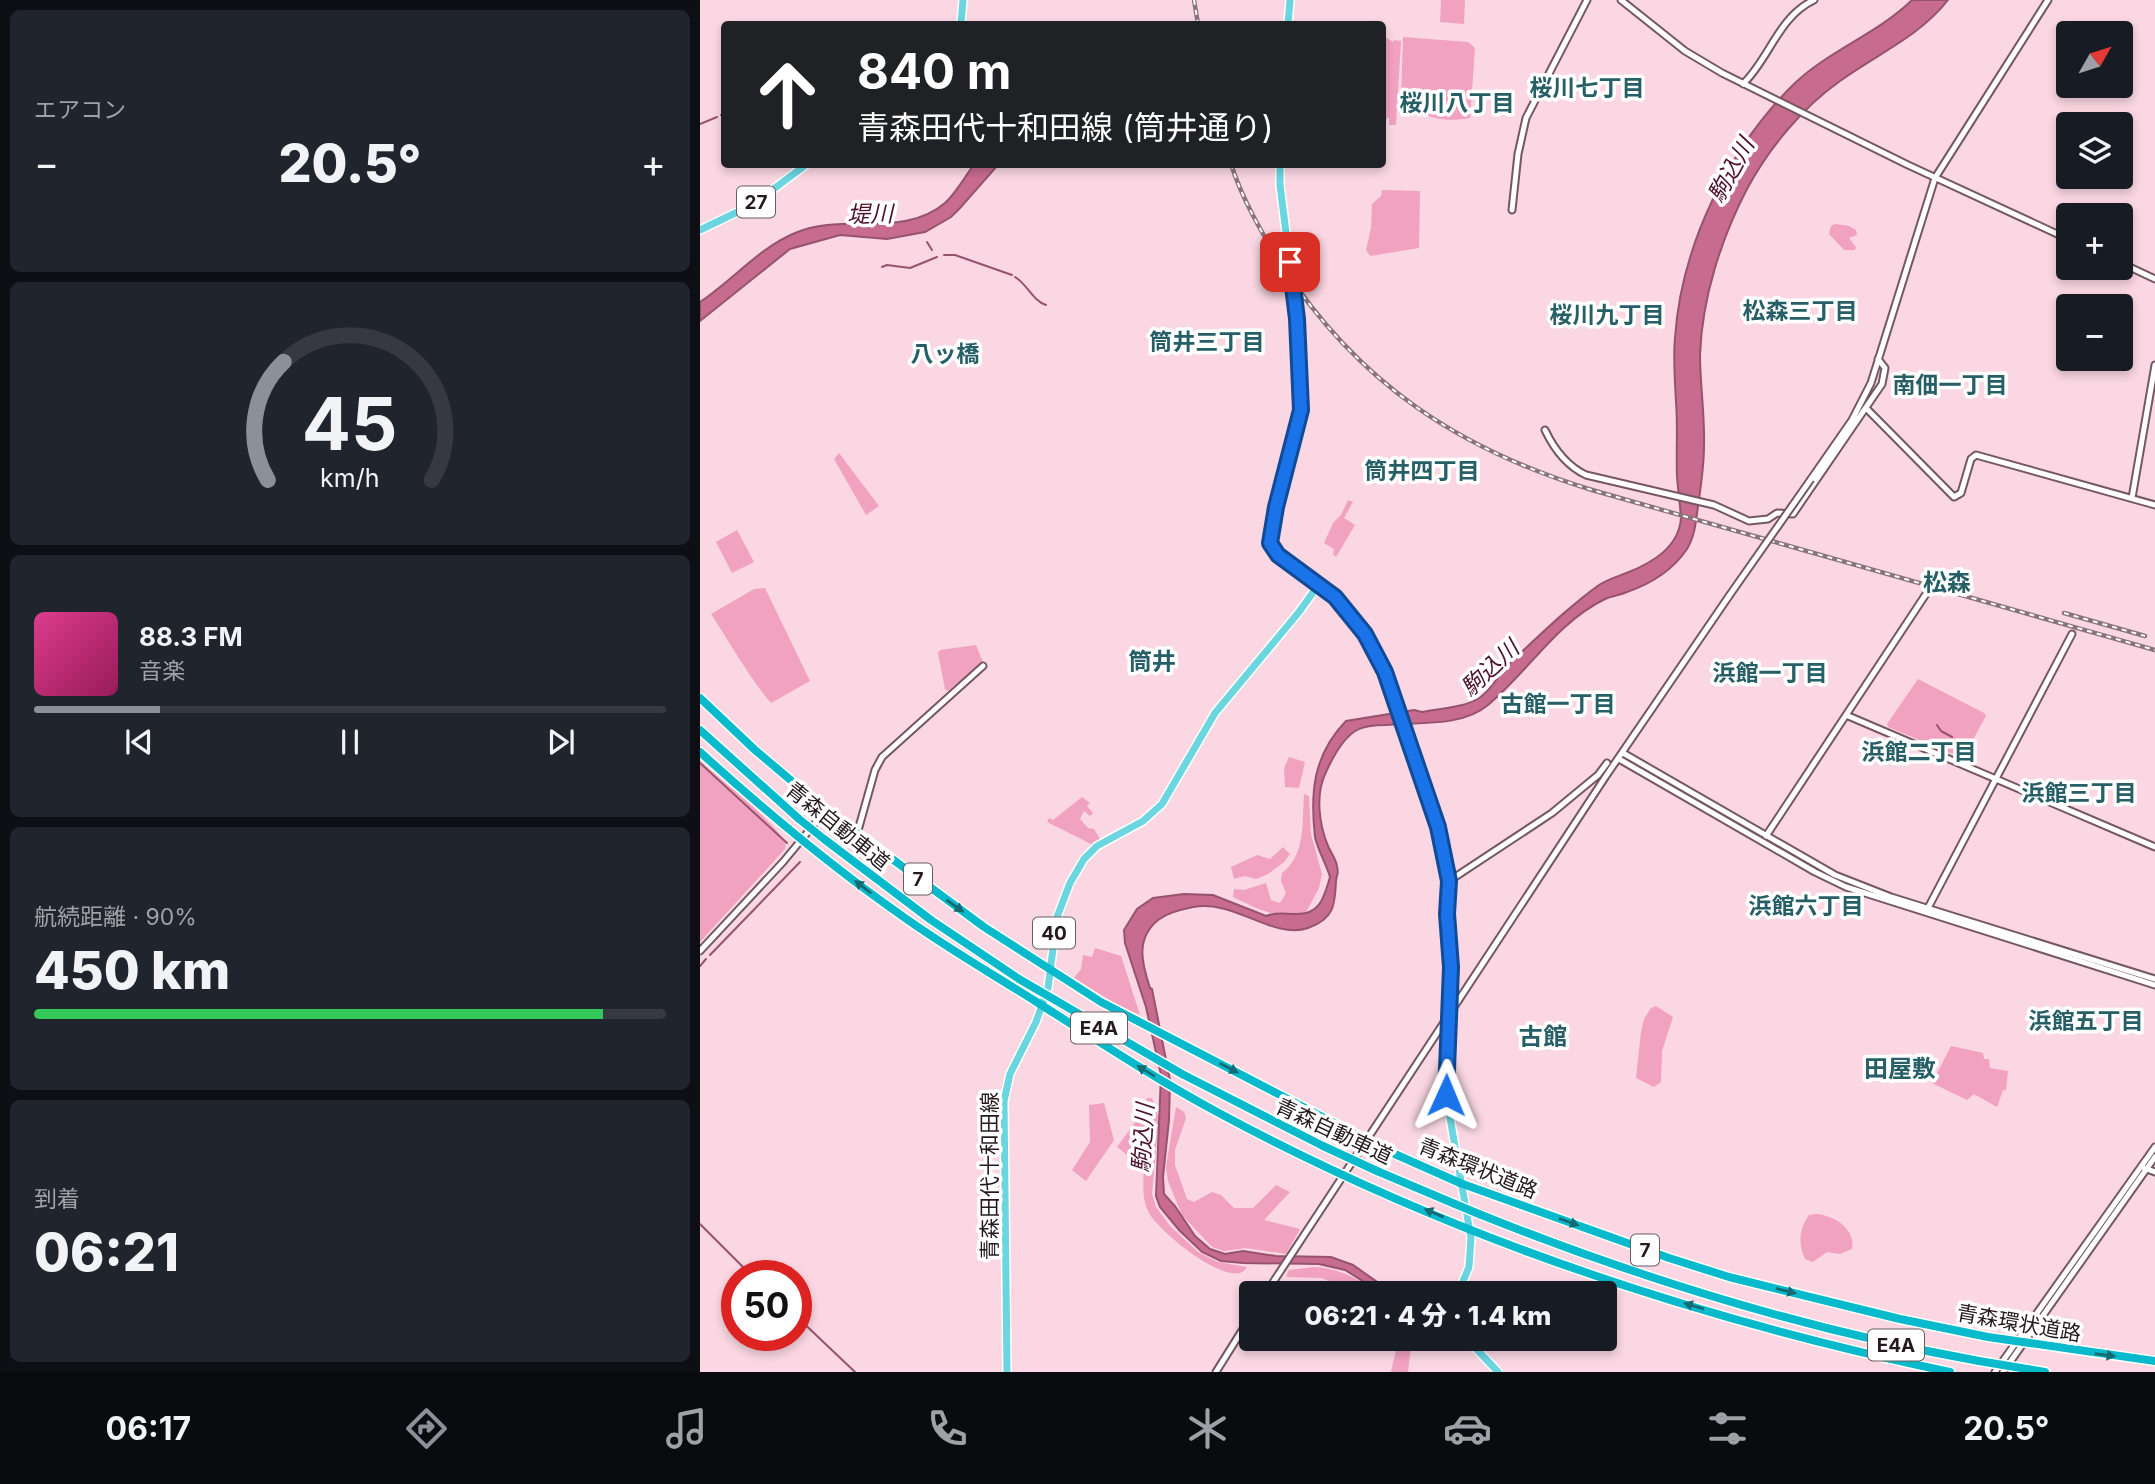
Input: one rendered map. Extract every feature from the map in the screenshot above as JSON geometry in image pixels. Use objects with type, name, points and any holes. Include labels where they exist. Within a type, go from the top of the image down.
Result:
[{"type":"highway","name":"青森環状道路","points":[[700,698],[755,750],[826,810],[984,927],[1121,1013],[1367,1141],[1460,1183],[1669,1258],[1730,1277],[1900,1319],[2019,1343],[2155,1362]]},
{"type":"highway","name":"青森自動車道","points":[[700,730],[799,819],[923,915],[1019,979],[1182,1074],[1323,1146],[1479,1214],[1608,1263],[1780,1317],[1979,1361],[2045,1372]]},
{"type":"highway","name":"7","points":[[700,752],[802,840],[901,916],[1177,1090],[1246,1127],[1344,1175],[1469,1228],[1588,1272],[1691,1306],[1828,1344],[1950,1372]]},
{"type":"main road","points":[[961,21],[963,0]]},
{"type":"main road","points":[[1288,21],[1290,0]]},
{"type":"main road","name":"27","points":[[700,230],[752,205],[802,168]]},
{"type":"main road","points":[[1280,168],[1297,319],[1302,398],[1300,421],[1276,507],[1270,543],[1278,555],[1335,597],[1365,634],[1385,672],[1440,836],[1449,881],[1447,914],[1451,967],[1447,1015],[1446,1095],[1469,1228],[1470,1261],[1462,1281]]},
{"type":"main road","name":"青森田代十和田線","points":[[1007,1372],[1004,1101],[1010,1074],[1042,1006],[1051,970],[1057,917],[1070,883],[1087,854],[1143,821],[1163,804],[1215,713],[1299,612],[1316,583]]},
{"type":"main road","points":[[1478,1351],[1498,1372]]},
{"type":"street","points":[[1513,211],[1518,154],[1526,118],[1587,0]]},
{"type":"street","points":[[1621,0],[1685,51],[1743,84],[2056,233]]},
{"type":"street","points":[[1743,84],[1799,5],[1814,0]]},
{"type":"street","points":[[1274,1281],[1447,1015],[1729,596],[1856,413],[1871,383],[1935,178],[2048,0]]},
{"type":"street","points":[[2133,269],[2155,279]]},
{"type":"street","points":[[1545,430],[1561,456],[1581,473],[1720,507],[1749,521],[1768,519],[1777,513],[1793,514],[1885,377],[1885,368],[1878,359]]},
{"type":"street","points":[[2132,498],[2155,365]]},
{"type":"street","points":[[1866,408],[1952,496],[1960,494],[1970,459],[1977,456],[2155,505]]},
{"type":"street","points":[[1766,836],[1928,591]]},
{"type":"street","points":[[1928,908],[2072,634]]},
{"type":"street","points":[[857,834],[875,770],[882,757],[983,666]]},
{"type":"street","points":[[1846,715],[2155,847]]},
{"type":"street","points":[[1623,753],[1835,875],[1880,893],[2155,979]]},
{"type":"street","points":[[1619,759],[1815,872],[1846,887],[2155,985]]},
{"type":"street","points":[[1449,881],[1528,831],[1563,805],[1601,772],[1607,763]]},
{"type":"street","points":[[700,951],[826,810]]},
{"type":"street","points":[[1995,1372],[2019,1343],[2144,1167],[2155,1147]]},
{"type":"street","points":[[2144,1167],[2155,1157]]},
{"type":"street","points":[[2144,1167],[2155,1172]]},
{"type":"street","points":[[1216,1372],[1239,1335]]},
{"type":"street","points":[[2003,1372],[2019,1343]]},
{"type":"shaded area","points":[[1441,0],[1465,0],[1464,24],[1440,22]]},
{"type":"shaded area","points":[[1403,37],[1468,42],[1475,48],[1470,118],[1433,118],[1417,111],[1401,99]]},
{"type":"shaded area","points":[[1386,38],[1393,42],[1401,41],[1396,125],[1389,125],[1389,117],[1386,119]]},
{"type":"shaded area","points":[[1382,190],[1420,191],[1419,248],[1370,256],[1366,250],[1371,228],[1372,204],[1381,196]]},
{"type":"shaded area","points":[[1835,224],[1856,230],[1857,235],[1849,238],[1856,247],[1855,250],[1844,250],[1829,234],[1831,226]]},
{"type":"shaded area","points":[[839,453],[879,506],[866,515],[834,459]]},
{"type":"shaded area","points":[[1348,500],[1353,502],[1344,518],[1355,525],[1336,557],[1333,554],[1334,549],[1324,543]]},
{"type":"shaded area","points":[[737,530],[754,562],[732,573],[716,542]]},
{"type":"shaded area","points":[[765,588],[810,681],[771,703],[711,614],[754,589]]},
{"type":"shaded area","points":[[976,645],[983,662],[948,691],[945,689],[938,653],[940,650]]},
{"type":"shaded area","points":[[1918,679],[1986,716],[1964,756],[1960,757],[1888,727],[1887,724]]},
{"type":"shaded area","points":[[1289,757],[1305,762],[1299,788],[1285,787],[1284,768]]},
{"type":"shaded area","points":[[700,761],[767,820],[786,845],[700,942]]},
{"type":"shaded area","points":[[1304,794],[1309,796],[1311,834],[1322,874],[1319,888],[1304,916],[1276,915],[1233,897],[1234,889],[1244,890],[1266,883],[1271,900],[1280,903],[1286,893],[1281,881],[1282,873],[1290,866],[1299,847]]},
{"type":"shaded area","points":[[1082,797],[1090,803],[1087,806],[1093,813],[1090,816],[1084,811],[1080,819],[1088,828],[1094,829],[1100,839],[1093,845],[1047,822]]},
{"type":"shaded area","points":[[1283,847],[1290,854],[1268,874],[1256,879],[1245,876],[1234,879],[1231,867],[1257,855],[1270,859]]},
{"type":"shaded area","points":[[1095,948],[1121,956],[1140,1015],[1114,1003],[1074,978],[1081,969],[1083,955],[1092,957]]},
{"type":"shaded area","points":[[1656,1006],[1673,1017],[1662,1051],[1661,1082],[1654,1087],[1636,1078],[1644,1019],[1651,1008]]},
{"type":"shaded area","points":[[1951,1046],[1983,1053],[1984,1059],[1989,1059],[1990,1068],[2008,1071],[2006,1090],[2003,1090],[1997,1107],[1974,1094],[1967,1100],[1932,1083]]},
{"type":"shaded area","points":[[1147,1098],[1152,1098],[1159,1118],[1152,1194],[1156,1207],[1170,1226],[1198,1252],[1218,1262],[1247,1267],[1239,1273],[1227,1272],[1195,1256],[1165,1231],[1148,1211],[1144,1196],[1144,1168],[1117,1147],[1136,1121]]},
{"type":"shaded area","points":[[1104,1103],[1114,1140],[1086,1181],[1072,1170],[1090,1142],[1089,1105]]},
{"type":"shaded area","points":[[1176,1107],[1184,1112],[1186,1118],[1175,1150],[1175,1165],[1187,1199],[1194,1202],[1212,1192],[1221,1195],[1234,1208],[1253,1208],[1276,1185],[1290,1192],[1264,1220],[1300,1229],[1286,1254],[1246,1248],[1224,1251],[1212,1247],[1182,1215],[1168,1181],[1166,1167]]},
{"type":"shaded area","points":[[1809,1215],[1830,1217],[1842,1224],[1851,1235],[1852,1249],[1840,1254],[1827,1252],[1813,1262],[1805,1259],[1801,1248],[1801,1231]]},
{"type":"shaded area","points":[[1314,1267],[1331,1269],[1360,1281],[1286,1277],[1289,1270]]},
{"type":"shaded area","points":[[1396,1351],[1410,1351],[1408,1372],[1391,1372]]},
{"type":"water","name":"駒込川","points":[[1912,0],[1948,0],[1924,24],[1840,81],[1800,116],[1776,144],[1747,189],[1721,248],[1709,291],[1700,355],[1704,434],[1697,517],[1690,544],[1681,557],[1668,570],[1652,580],[1636,589],[1605,599],[1572,621],[1503,692],[1477,712],[1439,722],[1368,726],[1357,730],[1348,738],[1332,761],[1320,790],[1322,828],[1338,871],[1334,904],[1323,920],[1308,928],[1281,929],[1223,909],[1193,907],[1162,917],[1146,935],[1143,961],[1152,989],[1170,1080],[1164,1194],[1195,1236],[1210,1249],[1225,1254],[1243,1251],[1276,1256],[1331,1257],[1353,1265],[1376,1281],[1363,1281],[1345,1270],[1319,1264],[1221,1261],[1202,1252],[1160,1207],[1156,1196],[1161,1075],[1146,1007],[1125,943],[1124,930],[1137,909],[1153,898],[1184,894],[1213,895],[1266,916],[1310,912],[1320,904],[1330,877],[1315,837],[1313,805],[1316,775],[1327,747],[1346,721],[1452,707],[1479,698],[1511,662],[1587,594],[1606,581],[1647,563],[1670,545],[1681,518],[1677,476],[1674,362],[1679,303],[1687,268],[1712,200],[1749,137],[1795,83],[1823,61]]},
{"type":"water","points":[[971,168],[995,168],[951,217],[925,232],[887,239],[840,235],[790,249],[700,321],[700,302],[782,239],[813,227],[910,220],[928,214],[945,203]]},
{"type":"waterway","points":[[700,124],[717,117]]},
{"type":"waterway","points":[[927,242],[932,250]]},
{"type":"waterway","points":[[944,255],[955,255],[1012,275]]},
{"type":"waterway","points":[[882,267],[887,265],[910,268],[937,257]]},
{"type":"waterway","points":[[1015,277],[1037,300],[1046,305]]},
{"type":"waterway","points":[[1937,725],[1941,731],[1952,737]]},
{"type":"waterway","points":[[700,763],[787,843]]},
{"type":"waterway","points":[[710,955],[800,862]]},
{"type":"waterway","points":[[700,966],[706,959]]},
{"type":"waterway","points":[[700,1224],[736,1260]]},
{"type":"waterway","points":[[812,1331],[855,1372]]},
{"type":"railway","points":[[1194,0],[1198,21]]},
{"type":"railway","points":[[1233,168],[1260,228],[1281,264],[1343,344],[1378,377],[1455,432],[1498,454],[1592,490],[2155,650]]},
{"type":"railway","points":[[2064,613],[2145,636]]},
{"type":"district","name":"桜川七丁目","points":[[1587,88]]},
{"type":"district","name":"桜川八丁目","points":[[1457,103]]},
{"type":"district","name":"松森三丁目","points":[[1800,311]]},
{"type":"district","name":"桜川九丁目","points":[[1607,315]]},
{"type":"district","name":"筒井三丁目","points":[[1207,342]]},
{"type":"district","name":"八ッ橋","points":[[945,354]]},
{"type":"district","name":"南佃一丁目","points":[[1950,385]]},
{"type":"district","name":"筒井四丁目","points":[[1422,471]]},
{"type":"district","name":"松森","points":[[1947,582]]},
{"type":"district","name":"筒井","points":[[1152,661]]},
{"type":"district","name":"浜館一丁目","points":[[1770,673]]},
{"type":"district","name":"古館一丁目","points":[[1558,704]]},
{"type":"district","name":"浜館二丁目","points":[[1919,752]]},
{"type":"district","name":"浜館三丁目","points":[[2079,793]]},
{"type":"district","name":"浜館六丁目","points":[[1806,906]]},
{"type":"district","name":"浜館五丁目","points":[[2086,1021]]},
{"type":"district","name":"古館","points":[[1543,1036]]},
{"type":"district","name":"田屋敷","points":[[1900,1068]]},
{"type":"route","points":[[1290,262],[1302,398],[1300,421],[1276,507],[1270,543],[1278,555],[1335,597],[1365,634],[1385,672],[1438,827],[1449,881],[1447,914],[1451,967],[1447,1015],[1446,1095]]},
{"type":"water label","name":"堤川","points":[[870,214]]}]
